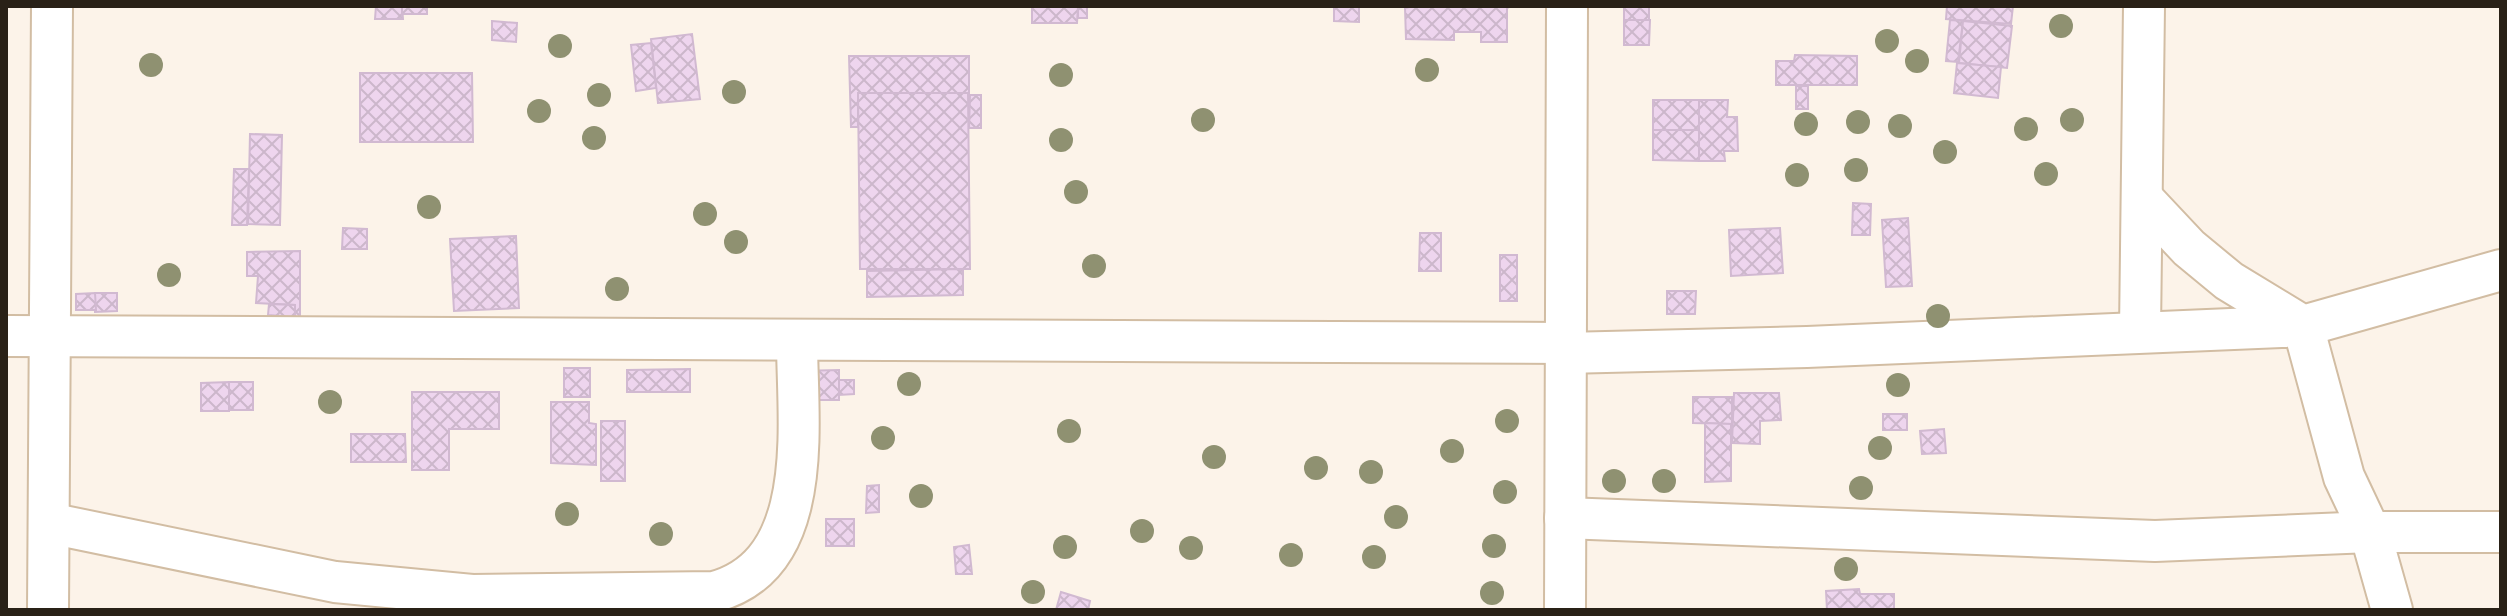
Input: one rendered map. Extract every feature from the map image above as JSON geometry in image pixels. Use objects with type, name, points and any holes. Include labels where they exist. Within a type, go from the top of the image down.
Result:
[{"type":"street","points":[[48,610],[52,6]]},
{"type":"street","points":[[1565,610],[1567,6]]},
{"type":"street","points":[[2140,331],[2144,6]]},
{"type":"street","points":[[2142,198],[2189,248],[2229,281],[2303,326],[2344,477],[2370,532],[2392,610]]},
{"type":"street","points":[[6,336],[1566,348],[1807,347],[2303,326],[2501,270]]},
{"type":"street","points":[[49,523],[335,582],[472,595],[714,592],[735,587],[771,550],[787,523],[797,484],[797,340]]},
{"type":"street","points":[[1565,518],[2155,541],[2370,532],[2501,532]]},
{"type":"building","points":[[376,6],[402,6],[403,19],[375,19]]},
{"type":"building","points":[[402,6],[427,6],[427,14],[402,14]]},
{"type":"building","points":[[1032,6],[1078,6],[1077,23],[1032,23]]},
{"type":"building","points":[[1078,6],[1087,6],[1087,18],[1078,18]]},
{"type":"building","points":[[1334,6],[1359,6],[1359,22],[1334,21]]},
{"type":"building","points":[[1511,6],[1507,8],[1507,42],[1481,42],[1481,32],[1454,32],[1454,40],[1406,39],[1405,8]]},
{"type":"building","points":[[1624,6],[1649,6],[1649,20],[1624,20]]},
{"type":"building","points":[[1947,6],[2013,6],[2011,24],[1946,19]]},
{"type":"building","points":[[1624,20],[1650,20],[1649,45],[1624,45]]},
{"type":"building","points":[[1950,20],[1963,21],[1958,62],[1946,61]]},
{"type":"building","points":[[492,21],[517,23],[516,42],[492,40]]},
{"type":"building","points":[[1963,21],[2012,26],[2007,68],[1959,63]]},
{"type":"building","points":[[692,34],[700,99],[658,103],[651,39]]},
{"type":"building","points":[[651,43],[656,88],[636,91],[631,45]]},
{"type":"building","points":[[1795,55],[1857,56],[1857,85],[1776,85],[1776,61],[1794,61]]},
{"type":"building","points":[[849,56],[969,56],[969,95],[858,95],[858,127],[851,127]]},
{"type":"building","points":[[1957,63],[2001,67],[1998,98],[1954,93]]},
{"type":"building","points":[[360,73],[472,73],[473,142],[360,142]]},
{"type":"building","points":[[1796,86],[1808,86],[1808,109],[1796,109]]},
{"type":"building","points":[[858,93],[968,93],[970,269],[860,269]]},
{"type":"building","points":[[970,95],[981,95],[981,128],[969,128]]},
{"type":"building","points":[[1653,100],[1699,100],[1699,131],[1653,130]]},
{"type":"building","points":[[1699,100],[1728,100],[1727,117],[1737,117],[1738,151],[1724,151],[1725,161],[1699,161]]},
{"type":"building","points":[[1653,130],[1699,130],[1699,161],[1653,160]]},
{"type":"building","points":[[250,134],[282,135],[280,225],[248,224]]},
{"type":"building","points":[[234,169],[249,169],[247,225],[232,225]]},
{"type":"building","points":[[1853,203],[1871,204],[1870,235],[1852,235]]},
{"type":"building","points":[[1908,218],[1912,286],[1886,287],[1882,220]]},
{"type":"building","points":[[343,228],[367,229],[367,249],[342,249]]},
{"type":"building","points":[[1780,228],[1783,273],[1731,276],[1729,230]]},
{"type":"building","points":[[1420,233],[1441,233],[1441,271],[1419,271]]},
{"type":"building","points":[[516,236],[519,308],[454,311],[450,239]]},
{"type":"building","points":[[300,251],[300,318],[295,318],[295,305],[256,303],[258,276],[247,276],[247,252]]},
{"type":"building","points":[[1500,255],[1517,255],[1517,301],[1500,301]]},
{"type":"building","points":[[963,269],[963,295],[867,297],[867,271]]},
{"type":"building","points":[[1667,291],[1696,291],[1695,314],[1667,314]]},
{"type":"building","points":[[95,293],[117,293],[117,311],[95,312]]},
{"type":"building","points":[[95,293],[96,310],[76,310],[76,294]]},
{"type":"building","points":[[269,304],[295,305],[295,317],[268,315]]},
{"type":"building","points":[[564,368],[590,368],[590,397],[564,397]]},
{"type":"building","points":[[690,369],[690,392],[627,392],[627,370]]},
{"type":"building","points":[[839,370],[839,400],[799,400],[798,371]]},
{"type":"building","points":[[839,380],[854,380],[854,394],[839,395]]},
{"type":"building","points":[[229,382],[253,382],[253,410],[229,410]]},
{"type":"building","points":[[229,382],[229,411],[201,411],[201,383]]},
{"type":"building","points":[[412,392],[499,392],[499,429],[449,429],[449,470],[412,470]]},
{"type":"building","points":[[1734,393],[1779,393],[1781,420],[1760,421],[1760,444],[1732,443]]},
{"type":"building","points":[[1693,397],[1732,397],[1732,424],[1693,423]]},
{"type":"building","points":[[551,402],[589,402],[589,423],[596,424],[596,465],[551,463]]},
{"type":"building","points":[[1883,414],[1907,414],[1907,430],[1883,430]]},
{"type":"building","points":[[601,421],[625,421],[625,481],[601,481]]},
{"type":"building","points":[[1705,423],[1731,424],[1731,481],[1705,482]]},
{"type":"building","points":[[1944,429],[1946,453],[1922,454],[1920,431]]},
{"type":"building","points":[[351,434],[405,434],[406,462],[351,462]]},
{"type":"building","points":[[879,485],[879,512],[866,513],[867,486]]},
{"type":"building","points":[[826,519],[854,519],[854,546],[826,546]]},
{"type":"building","points":[[969,545],[972,574],[956,574],[954,547]]},
{"type":"building","points":[[1859,589],[1860,594],[1894,594],[1894,610],[1827,610],[1826,591]]},
{"type":"building","points":[[1061,592],[1090,601],[1088,610],[1056,610]]}]
